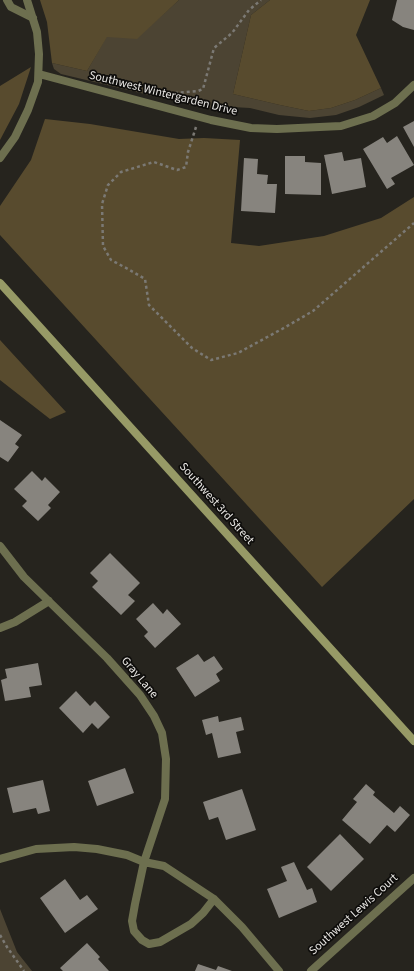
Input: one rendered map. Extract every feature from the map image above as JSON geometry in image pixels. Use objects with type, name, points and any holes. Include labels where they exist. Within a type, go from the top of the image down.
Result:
[{"type":"main road","name":"Southwest 3rd Street","points":[[0,283],[414,741]]},
{"type":"street","points":[[7,0],[12,7],[33,18]]},
{"type":"street","points":[[0,158],[15,137],[28,110],[38,82],[40,54],[37,32],[27,0]]},
{"type":"street","name":"Southwest Wintergarden Drive","points":[[39,74],[211,120],[251,128],[277,129],[341,126],[373,116],[395,103],[414,85]]},
{"type":"street","name":"Gray Lane","points":[[0,546],[24,577],[107,658],[140,695],[154,716],[162,733],[166,758],[165,799],[144,862],[134,904],[132,921],[134,931],[142,940],[149,944],[160,942],[191,924],[203,913],[214,899]]},
{"type":"street","points":[[0,628],[15,622],[49,601]]},
{"type":"street","points":[[0,858],[36,849],[74,847],[97,848],[127,855],[144,862],[164,866],[214,899],[242,927],[279,971]]},
{"type":"street","name":"Southwest Lewis Court","points":[[311,971],[414,878]]},
{"type":"path","points":[[262,0],[249,10],[232,33],[214,48],[203,89],[198,91],[176,93],[173,97],[196,127],[188,152],[186,167],[177,170],[154,162],[121,172],[108,185],[102,204],[103,246],[111,260],[145,279],[149,305],[192,348],[211,360],[238,353],[313,311],[414,223]]},
{"type":"path","points":[[0,935],[24,971]]},
{"type":"shaded area","points":[[40,0],[179,0],[137,39],[107,37],[87,71],[52,63],[47,22]]},
{"type":"shaded area","points":[[179,0],[270,0],[251,15],[233,94],[309,111],[331,108],[355,100],[381,88],[384,95],[359,107],[336,115],[310,118],[279,115],[250,108],[233,107],[215,109],[195,106],[61,74],[54,69],[52,63],[87,71],[107,36],[137,38]]},
{"type":"shaded area","points":[[270,0],[370,0],[356,35],[381,88],[355,100],[331,108],[309,111],[233,94],[251,15]]},
{"type":"shaded area","points":[[31,67],[19,104],[0,140],[0,86]]},
{"type":"shaded area","points":[[45,119],[90,124],[179,139],[204,138],[240,140],[231,243],[259,246],[324,236],[381,218],[414,197],[414,499],[322,587],[0,235],[0,206],[31,160]]},
{"type":"shaded area","points":[[0,340],[66,412],[50,419],[0,380]]},
{"type":"shaded area","points":[[0,909],[17,952],[32,971],[0,971]]},
{"type":"building","points":[[397,0],[414,0],[414,30],[403,27],[392,20]]},
{"type":"building","points":[[414,121],[414,147],[403,127]]},
{"type":"building","points":[[397,136],[414,165],[391,178],[395,184],[387,189],[363,149],[383,137],[387,143]]},
{"type":"building","points":[[342,152],[344,161],[361,158],[366,187],[332,194],[324,155]]},
{"type":"building","points":[[285,156],[305,156],[305,162],[321,163],[321,195],[285,194]]},
{"type":"building","points":[[244,158],[258,159],[257,174],[268,175],[267,184],[277,184],[275,213],[241,211]]},
{"type":"building","points":[[0,420],[22,435],[15,444],[19,447],[8,462],[0,457]]},
{"type":"building","points":[[32,471],[42,481],[45,477],[60,492],[48,505],[51,508],[38,521],[22,506],[27,501],[14,489]]},
{"type":"building","points":[[110,553],[140,583],[128,595],[135,601],[121,615],[92,587],[98,581],[90,573]]},
{"type":"building","points":[[153,603],[163,614],[167,609],[181,624],[155,648],[144,636],[148,632],[136,619]]},
{"type":"building","points":[[198,654],[204,662],[214,656],[223,669],[216,674],[220,681],[195,697],[176,668]]},
{"type":"building","points":[[38,663],[42,685],[29,687],[31,697],[5,701],[1,680],[7,678],[5,669]]},
{"type":"building","points":[[76,691],[90,706],[95,701],[110,717],[98,729],[92,723],[83,733],[59,708]]},
{"type":"building","points":[[218,716],[219,722],[241,717],[244,730],[236,732],[241,753],[218,758],[212,733],[206,735],[202,720]]},
{"type":"building","points":[[125,768],[134,793],[97,806],[88,781]]},
{"type":"building","points":[[43,780],[50,811],[38,814],[36,808],[13,813],[7,788]]},
{"type":"building","points":[[366,784],[375,792],[373,795],[394,813],[400,806],[410,815],[395,832],[387,825],[370,844],[342,820],[357,802],[353,799]]},
{"type":"building","points":[[242,789],[256,830],[226,840],[218,817],[209,820],[203,802]]},
{"type":"building","points":[[340,834],[364,859],[331,891],[307,867]]},
{"type":"building","points":[[294,862],[307,890],[312,888],[317,902],[279,918],[267,889],[287,881],[281,867]]},
{"type":"building","points":[[65,879],[80,900],[87,895],[98,909],[65,933],[40,898]]},
{"type":"building","points":[[87,943],[100,957],[98,959],[109,971],[63,971],[60,968]]},
{"type":"building","points":[[198,964],[216,970],[218,966],[232,971],[195,971]]}]
